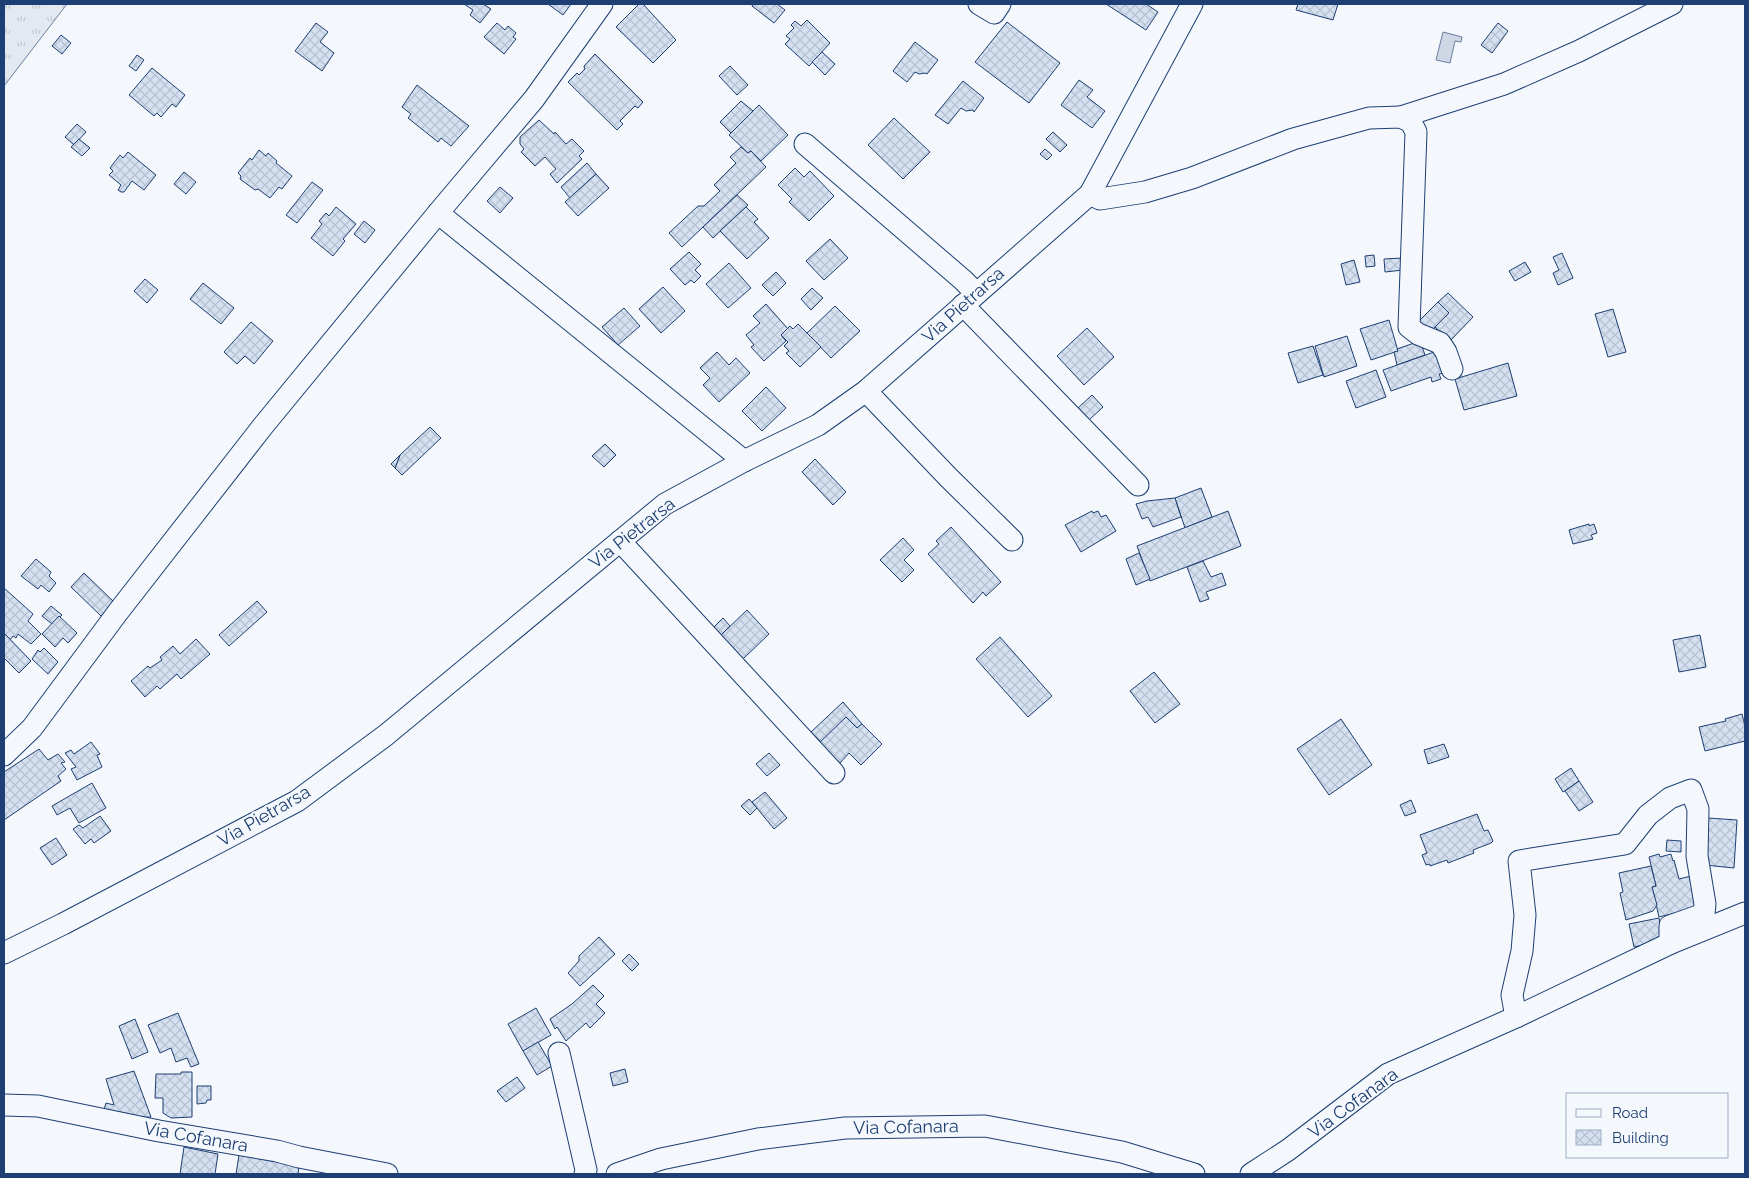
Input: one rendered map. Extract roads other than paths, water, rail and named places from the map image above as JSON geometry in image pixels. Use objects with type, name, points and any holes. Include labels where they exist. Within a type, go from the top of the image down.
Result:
[{"type":"street","points":[[4,755],[32,728],[118,612],[263,426],[438,212],[534,99],[602,4]]},
{"type":"street","points":[[979,4],[994,13],[1000,4]]},
{"type":"street","name":"Via Pietrarsa","points":[[4,953],[297,801],[386,734],[665,504],[744,461],[818,425],[866,391],[1090,194],[1192,4]]},
{"type":"street","points":[[1090,194],[1100,198],[1145,192],[1192,178],[1293,139],[1369,118],[1401,117],[1504,84],[1579,51],[1672,4]]},
{"type":"street","points":[[1401,117],[1411,122],[1416,132],[1409,327],[1418,334],[1440,343],[1446,352],[1452,369]]},
{"type":"street","points":[[805,144],[963,280],[970,299],[1138,485]]},
{"type":"street","points":[[438,212],[744,461]]},
{"type":"street","points":[[866,391],[948,477],[1012,540]]},
{"type":"street","points":[[620,541],[834,773]]},
{"type":"street","points":[[1516,1016],[1512,994],[1522,951],[1525,915],[1519,861],[1624,844],[1648,816],[1670,798],[1691,790],[1698,809],[1697,856],[1705,904],[1704,914],[1670,926],[1671,943]]},
{"type":"street","name":"Via Cofanara","points":[[1252,1174],[1288,1150],[1388,1074],[1671,943],[1745,913]]},
{"type":"street","points":[[559,1053],[586,1170],[585,1174]]},
{"type":"street","name":"Via Cofanara","points":[[4,1105],[38,1106],[159,1131],[277,1151],[387,1174]]},
{"type":"street","name":"Via Cofanara","points":[[617,1174],[661,1159],[758,1139],[845,1128],[986,1126],[1122,1152],[1194,1174]]}]
